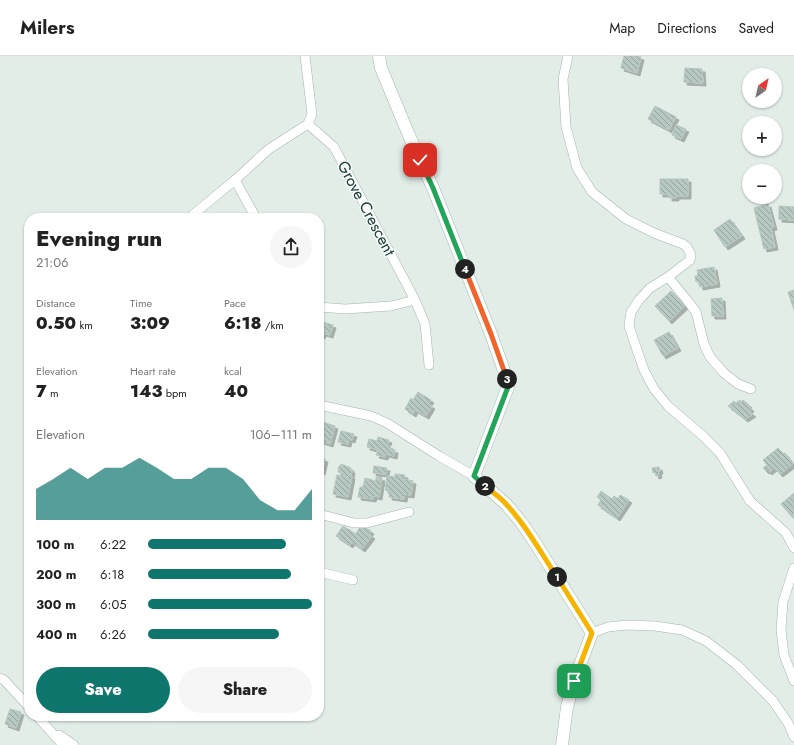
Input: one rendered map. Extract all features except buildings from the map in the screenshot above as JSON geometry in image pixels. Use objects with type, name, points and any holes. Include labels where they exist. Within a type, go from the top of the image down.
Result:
[{"type":"main road","points":[[379,56],[381,68],[433,188],[491,334],[508,382],[508,387],[474,476],[506,504],[521,522],[592,633],[566,707],[562,745]]},
{"type":"street","points":[[195,213],[269,149],[308,124],[312,114],[305,56]]},
{"type":"street","points":[[568,56],[563,79],[566,126],[577,168],[592,192],[626,220],[683,244],[688,247],[691,254],[690,260],[668,277],[650,288],[631,312],[629,326],[647,376],[654,389],[668,406],[703,436],[720,453],[750,500],[786,533],[794,548]]},
{"type":"street","name":"Grove Crescent","points":[[308,124],[334,147],[415,300],[425,324],[429,365]]},
{"type":"street","points":[[235,180],[253,213]]},
{"type":"street","points":[[668,277],[688,300],[696,312],[704,344],[710,357],[724,373],[738,384],[751,389]]},
{"type":"street","points":[[324,307],[345,309],[391,306],[415,300]]},
{"type":"street","points":[[324,406],[371,416],[387,423],[474,476]]},
{"type":"street","points":[[324,515],[354,523],[367,523],[409,512]]},
{"type":"street","points":[[794,568],[783,602],[781,630],[784,655],[794,681]]},
{"type":"street","points":[[324,573],[353,580]]},
{"type":"street","points":[[592,633],[608,628],[626,625],[655,626],[682,630],[706,641],[738,665],[773,701],[788,723],[794,737]]},
{"type":"street","points":[[0,678],[4,680],[24,702]]},
{"type":"street","points":[[41,721],[63,745]]},
{"type":"street","points":[[44,724],[74,745]]},
{"type":"route","points":[[420,160],[433,188],[491,334],[508,382],[508,387],[474,476],[506,504],[521,522],[592,633],[574,681]]}]
